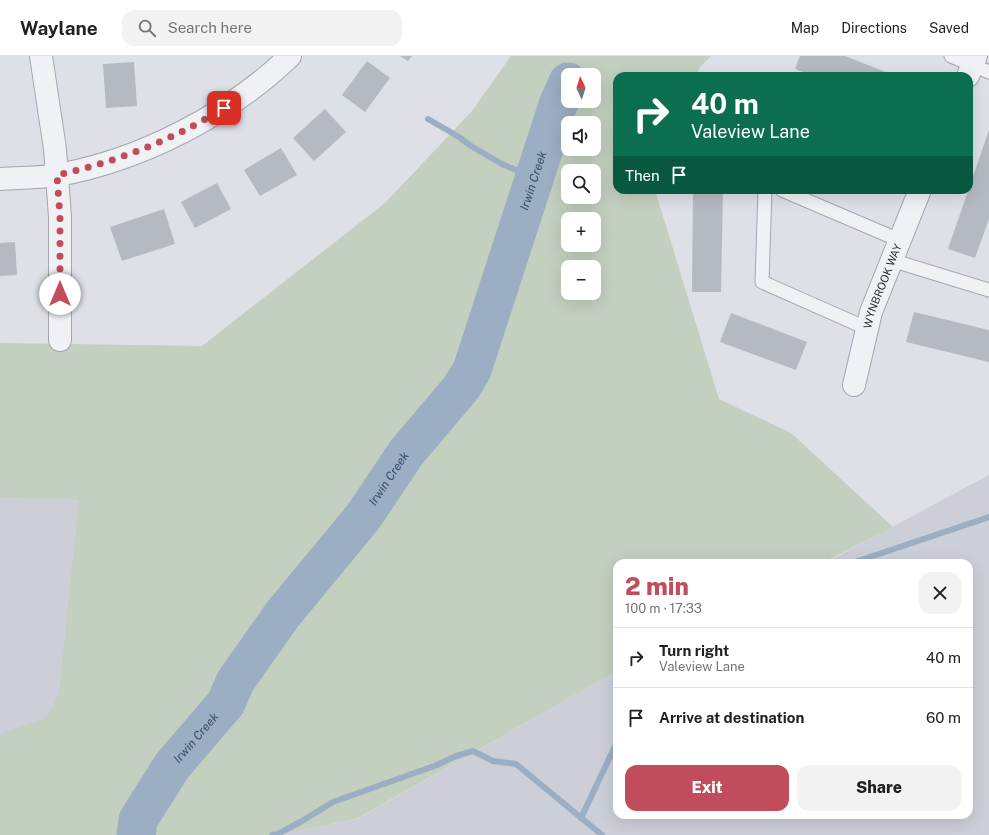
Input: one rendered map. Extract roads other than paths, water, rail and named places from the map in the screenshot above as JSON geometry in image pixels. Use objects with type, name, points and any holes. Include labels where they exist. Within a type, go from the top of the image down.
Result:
[{"type":"street","points":[[41,56],[55,149],[60,217],[60,340]]},
{"type":"street","points":[[0,179],[57,175],[84,169],[130,154],[157,143],[211,117],[238,100],[290,56]]},
{"type":"street","name":"WYNBROOK WAY","points":[[854,385],[866,328],[871,312],[918,194]]},
{"type":"lane","points":[[950,56],[977,67]]},
{"type":"lane","points":[[765,194],[762,282],[866,328]]},
{"type":"lane","points":[[791,194],[899,240]]},
{"type":"lane","points":[[891,260],[989,290]]},
{"type":"waterway","name":"Irwin Creek","points":[[136,835],[138,820],[172,766],[226,703],[235,682],[282,615],[363,517],[406,453],[461,388],[472,370],[561,98]]},
{"type":"waterway","points":[[428,119],[502,164],[535,178]]},
{"type":"waterway","points":[[864,559],[989,517]]},
{"type":"waterway","points":[[581,818],[613,750]]},
{"type":"waterway","points":[[272,835],[278,834],[333,802],[473,751],[493,761],[516,764],[602,835]]}]
